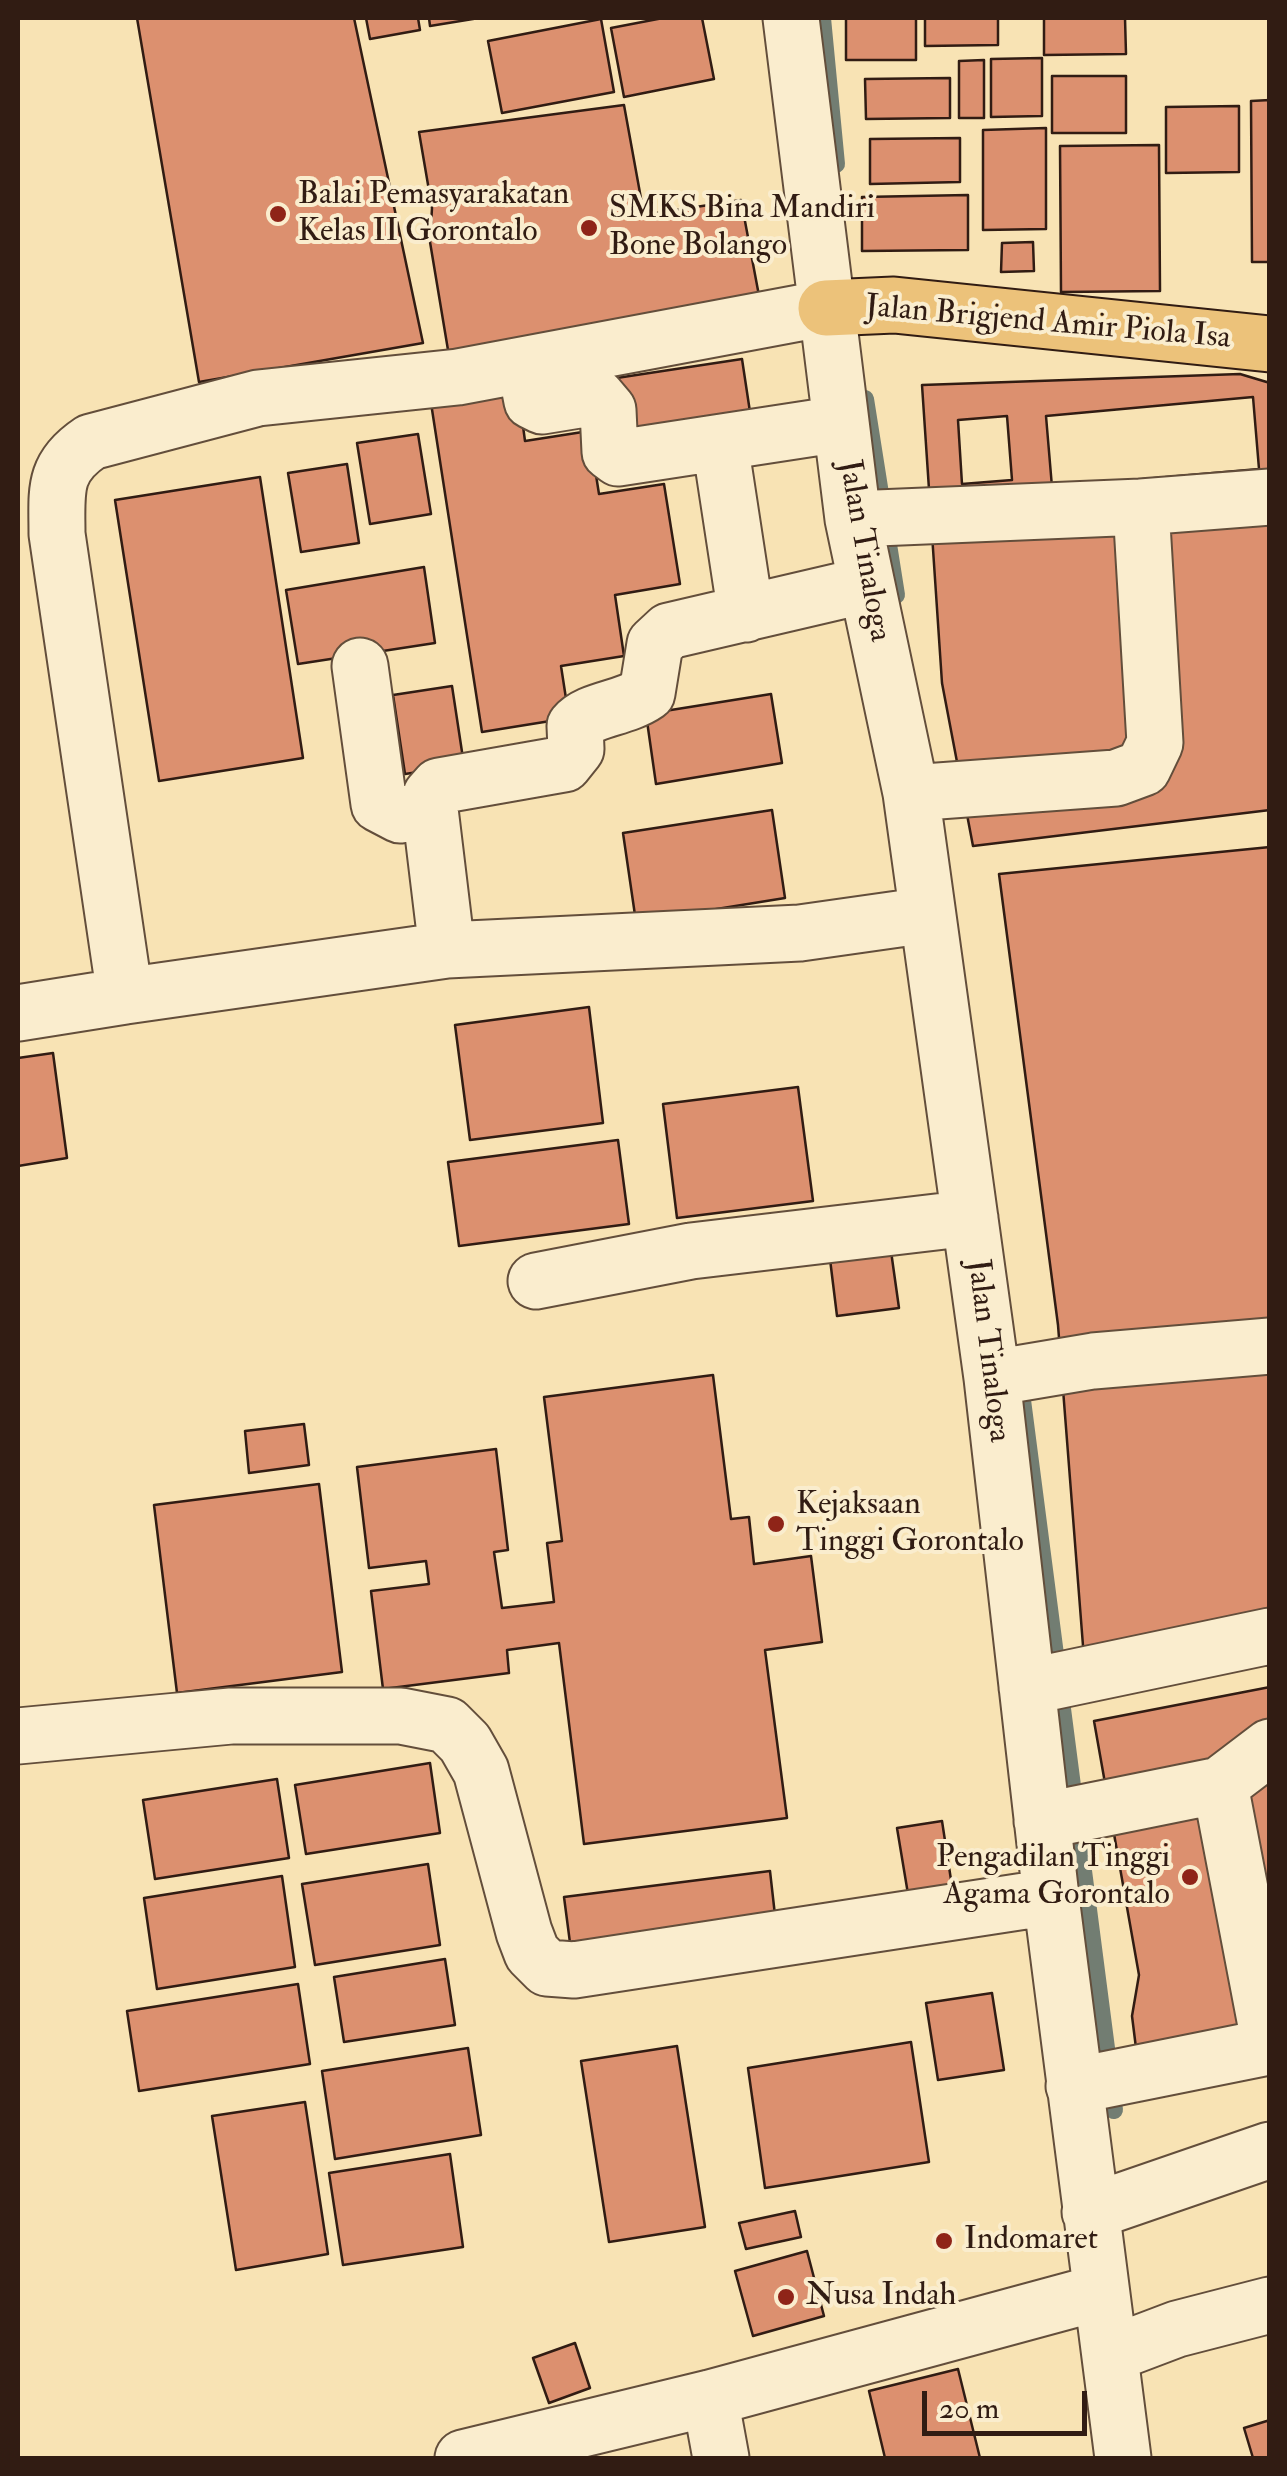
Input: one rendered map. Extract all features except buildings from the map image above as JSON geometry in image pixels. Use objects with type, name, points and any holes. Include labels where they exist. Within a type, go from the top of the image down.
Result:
[{"type":"main road","name":"Jalan Brigjend Amir Piola Isa","points":[[826,308],[894,304],[1270,344]]},
{"type":"street","name":"Jalan Tinaloga","points":[[792,18],[840,424],[874,518],[866,585],[928,792],[927,915],[970,1218],[1003,1376],[1048,1684],[1042,1821],[1050,1897],[1096,2082],[1090,2212],[1123,2458]]},
{"type":"street","points":[[124,996],[57,534],[56,488],[67,458],[91,442],[258,398],[458,377],[826,308]]},
{"type":"street","points":[[524,365],[532,401],[542,406],[597,397],[608,410],[610,452],[618,458],[840,424]]},
{"type":"street","points":[[720,444],[746,614]]},
{"type":"street","points":[[874,518],[990,510],[1141,508],[1270,498]]},
{"type":"street","points":[[928,792],[1116,778],[1143,768],[1155,742],[1141,508]]},
{"type":"street","points":[[448,950],[430,808],[432,795],[439,786],[564,764],[576,749],[575,726],[584,716],[628,706],[647,692],[655,644],[669,631],[866,585]]},
{"type":"street","points":[[360,666],[380,804],[400,815],[430,808]]},
{"type":"street","points":[[18,1013],[448,950],[800,933],[927,915]]},
{"type":"street","points":[[536,1281],[691,1250],[970,1218]]},
{"type":"street","points":[[1003,1376],[1094,1361],[1270,1346]]},
{"type":"street","points":[[1048,1684],[1270,1636]]},
{"type":"street","points":[[18,1736],[231,1716],[400,1716],[446,1725],[465,1743],[481,1770],[524,1932],[532,1953],[547,1968],[574,1970],[1050,1897]]},
{"type":"street","points":[[1042,1821],[1220,1785],[1270,1747]]},
{"type":"street","points":[[1096,2082],[1269,2046],[1220,1785]]},
{"type":"street","points":[[1090,2212],[1141,2198],[1270,2150]]},
{"type":"street","points":[[463,2458],[710,2398],[1101,2292]]},
{"type":"street","points":[[1111,2354],[1177,2329],[1270,2305]]},
{"type":"street","points":[[710,2398],[720,2458]]},
{"type":"waterway","points":[[822,18],[836,164]]},
{"type":"waterway","points":[[865,399],[896,595]]},
{"type":"waterway","points":[[1019,1377],[1114,2110]]},
{"type":"place","name":"Balai Pemasyarakatan Kelas II Gorontalo","points":[[278,214]]},
{"type":"place","name":"SMKS Bina Mandiri Bone Bolango","points":[[589,228]]},
{"type":"place","name":"Kejaksaan Tinggi Gorontalo","points":[[776,1524]]},
{"type":"place","name":"Pengadilan Tinggi Agama Gorontalo","points":[[1190,1877]]},
{"type":"place","name":"Indomaret","points":[[944,2241]]},
{"type":"place","name":"Nusa Indah","points":[[786,2297]]}]
